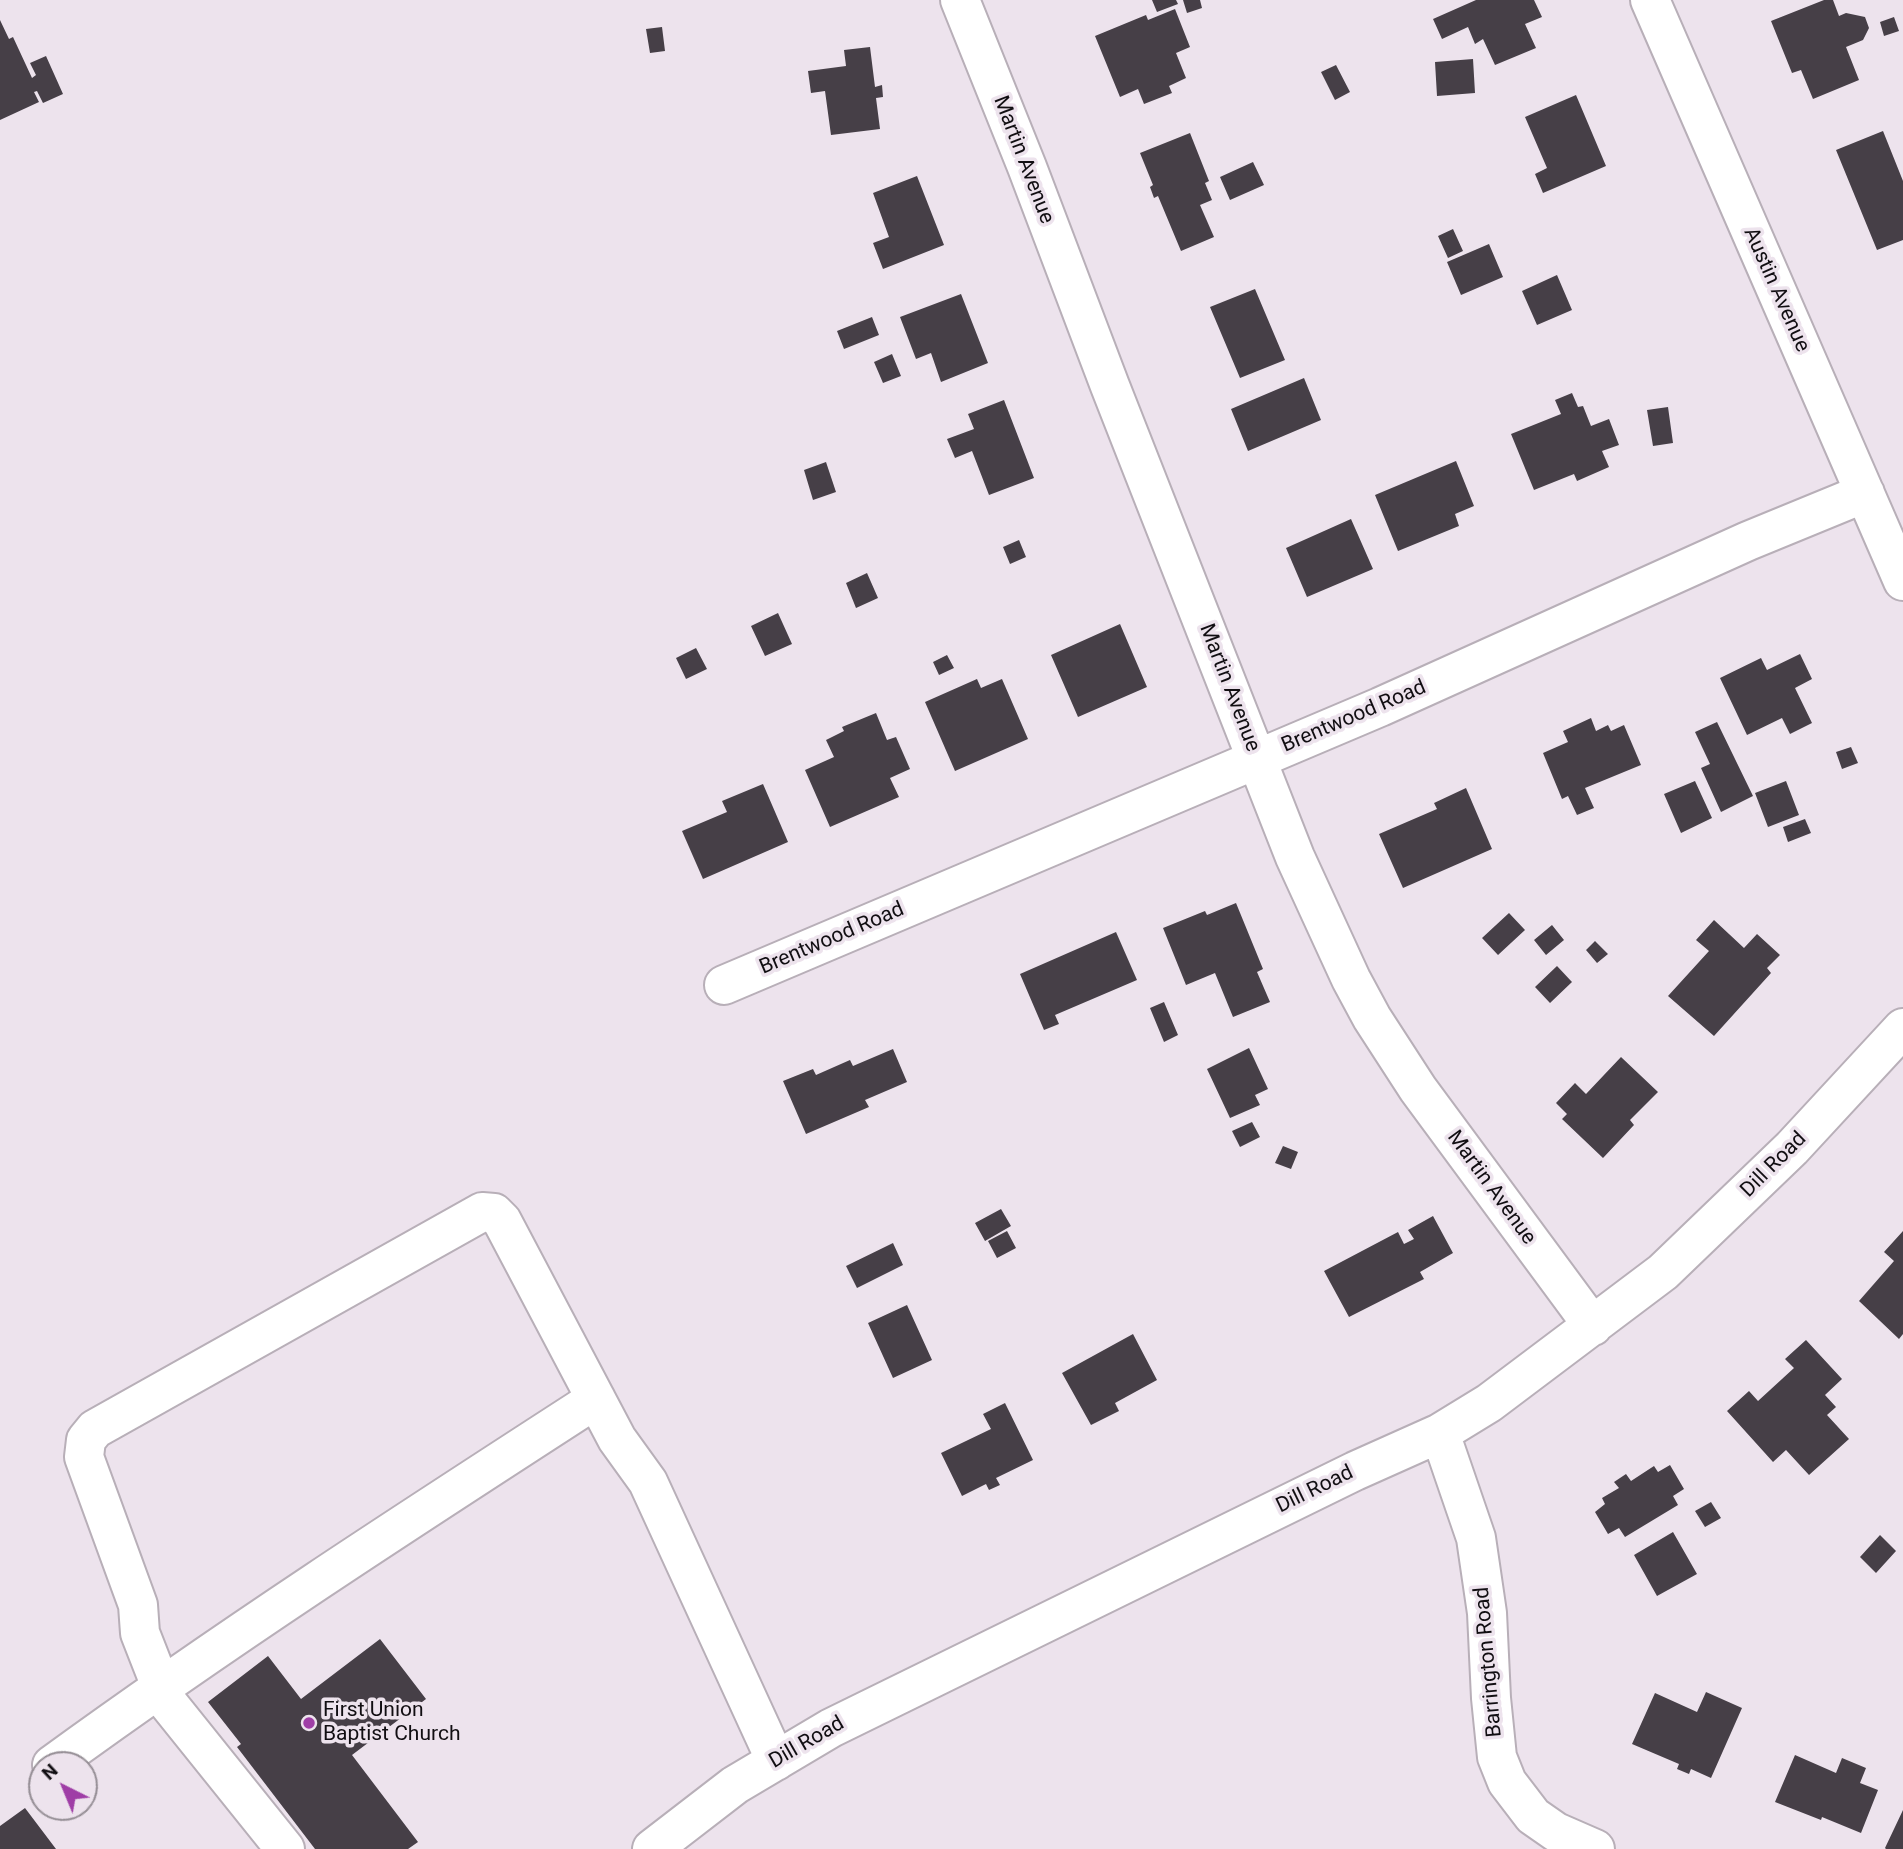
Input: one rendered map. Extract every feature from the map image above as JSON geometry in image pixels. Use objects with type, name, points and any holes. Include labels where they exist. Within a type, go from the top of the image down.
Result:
[{"type":"street","name":"Martin Avenue","points":[[960,0],[1295,858],[1372,1018],[1419,1089],[1592,1326]]},
{"type":"street","name":"Austin Avenue","points":[[1650,0],[1903,581]]},
{"type":"street","name":"Brentwood Road","points":[[724,985],[1380,707],[1748,541],[1865,494]]},
{"type":"street","name":"Dill Road","points":[[652,1849],[734,1785],[831,1728],[1355,1471],[1440,1433],[1489,1403],[1663,1272],[1773,1167],[1903,1028]]},
{"type":"street","points":[[285,1849],[167,1702],[140,1633],[138,1605],[84,1457],[86,1440],[95,1429],[482,1212],[494,1213],[502,1221],[617,1439],[648,1482],[776,1760]]},
{"type":"street","points":[[72,1751],[161,1686],[345,1561],[596,1399]]},
{"type":"street","name":"Barrington Road","points":[[1440,1433],[1476,1538],[1487,1613],[1497,1757],[1507,1782],[1534,1816],[1556,1832],[1595,1849]]},
{"type":"building","points":[[1152,0],[1176,0],[1178,4],[1157,12]]},
{"type":"building","points":[[1183,0],[1200,0],[1202,8],[1187,13]]},
{"type":"building","points":[[1476,0],[1534,0],[1542,17],[1525,24],[1536,48],[1495,65],[1483,39],[1475,44],[1468,27],[1442,39],[1433,19]]},
{"type":"building","points":[[1824,0],[1833,0],[1839,16],[1846,13],[1865,17],[1869,28],[1863,40],[1846,47],[1859,80],[1813,99],[1801,70],[1792,73],[1771,21]]},
{"type":"building","points":[[1175,9],[1190,47],[1176,53],[1186,78],[1169,86],[1172,93],[1144,104],[1138,89],[1120,97],[1095,36],[1146,15],[1148,20]]},
{"type":"building","points":[[1894,17],[1899,31],[1884,36],[1880,22]]},
{"type":"building","points":[[0,20],[9,39],[13,37],[32,78],[36,75],[30,63],[46,56],[63,94],[43,103],[37,91],[34,92],[39,102],[0,120]]},
{"type":"building","points":[[662,27],[665,51],[650,53],[646,29]]},
{"type":"building","points":[[870,47],[875,87],[882,85],[883,97],[876,98],[880,129],[831,135],[825,91],[811,93],[808,71],[846,66],[844,50]]},
{"type":"building","points":[[1473,59],[1475,93],[1437,96],[1435,62]]},
{"type":"building","points":[[1336,65],[1350,92],[1335,100],[1321,72]]},
{"type":"building","points":[[1576,95],[1606,166],[1543,193],[1535,174],[1547,168],[1525,117]]},
{"type":"building","points":[[1883,131],[1903,181],[1903,240],[1877,250],[1836,150]]},
{"type":"building","points":[[1190,133],[1209,181],[1205,183],[1212,200],[1200,205],[1214,237],[1181,251],[1158,196],[1154,198],[1150,187],[1153,185],[1140,153]]},
{"type":"building","points":[[1253,162],[1264,185],[1230,200],[1220,177]]},
{"type":"building","points":[[917,176],[944,245],[883,269],[873,243],[889,237],[873,193]]},
{"type":"building","points":[[1453,229],[1463,251],[1448,258],[1438,236]]},
{"type":"building","points":[[1489,244],[1503,277],[1461,295],[1447,262]]},
{"type":"building","points":[[1557,275],[1572,310],[1537,325],[1522,291]]},
{"type":"building","points":[[1255,289],[1285,360],[1240,378],[1210,307]]},
{"type":"building","points":[[961,294],[988,363],[941,382],[931,353],[916,359],[900,317]]},
{"type":"building","points":[[872,317],[879,335],[844,349],[837,331]]},
{"type":"building","points":[[892,354],[901,376],[883,383],[874,362]]},
{"type":"building","points":[[1304,378],[1321,420],[1248,451],[1231,409]]},
{"type":"building","points":[[1572,393],[1578,407],[1583,406],[1591,426],[1609,419],[1619,445],[1602,451],[1609,467],[1577,481],[1574,474],[1534,490],[1511,434],[1561,414],[1555,400]]},
{"type":"building","points":[[1004,400],[1034,478],[989,495],[972,451],[955,458],[947,439],[974,429],[968,414]]},
{"type":"building","points":[[1668,407],[1673,443],[1653,446],[1647,410]]},
{"type":"building","points":[[1456,461],[1474,506],[1455,514],[1459,526],[1398,551],[1375,495]]},
{"type":"building","points":[[826,462],[836,492],[813,500],[804,470]]},
{"type":"building","points":[[1351,519],[1373,569],[1307,597],[1286,548]]},
{"type":"building","points":[[1019,540],[1026,557],[1010,564],[1003,547]]},
{"type":"building","points":[[867,573],[878,598],[856,608],[846,583]]},
{"type":"building","points":[[778,613],[792,644],[765,656],[751,626]]},
{"type":"building","points":[[1120,624],[1147,687],[1078,717],[1051,655]]},
{"type":"building","points":[[696,648],[707,669],[686,679],[676,658]]},
{"type":"building","points":[[1800,654],[1812,679],[1795,688],[1812,723],[1790,734],[1782,718],[1747,735],[1720,678],[1761,658],[1767,670]]},
{"type":"building","points":[[947,655],[954,668],[939,675],[933,662]]},
{"type":"building","points":[[977,679],[981,688],[1002,679],[1028,739],[955,771],[925,702]]},
{"type":"building","points":[[876,713],[887,740],[896,737],[910,769],[890,778],[899,797],[830,827],[805,770],[834,757],[826,740],[844,731],[842,727]]},
{"type":"building","points":[[1591,718],[1596,731],[1608,725],[1611,731],[1624,725],[1641,765],[1585,788],[1594,808],[1577,815],[1568,796],[1562,799],[1543,753],[1568,742],[1563,731]]},
{"type":"building","points":[[1717,722],[1753,796],[1721,812],[1701,768],[1710,764],[1695,732]]},
{"type":"building","points":[[1851,747],[1858,763],[1842,769],[1836,752]]},
{"type":"building","points":[[1695,781],[1712,818],[1681,833],[1664,794]]},
{"type":"building","points":[[1786,781],[1799,815],[1768,827],[1755,793]]},
{"type":"building","points":[[763,784],[788,842],[703,879],[682,831],[727,812],[722,801]]},
{"type":"building","points":[[1466,788],[1492,849],[1403,888],[1379,834],[1437,809],[1434,803]]},
{"type":"building","points":[[1805,819],[1811,833],[1788,842],[1783,827]]},
{"type":"building","points":[[1236,903],[1263,969],[1257,972],[1270,1002],[1233,1017],[1215,973],[1186,985],[1163,928],[1205,911],[1207,915]]},
{"type":"building","points":[[1509,913],[1525,930],[1498,955],[1482,938]]},
{"type":"building","points":[[1714,920],[1744,948],[1757,934],[1780,955],[1767,968],[1771,973],[1714,1036],[1668,996],[1709,951],[1696,940]]},
{"type":"building","points":[[1552,925],[1564,940],[1546,955],[1534,940]]},
{"type":"building","points":[[1116,932],[1137,980],[1055,1015],[1059,1024],[1044,1030],[1020,974]]},
{"type":"building","points":[[1595,941],[1608,954],[1597,963],[1586,950]]},
{"type":"building","points":[[1557,966],[1572,982],[1550,1003],[1535,987]]},
{"type":"building","points":[[1164,1002],[1178,1035],[1164,1042],[1150,1008]]},
{"type":"building","points":[[1249,1048],[1268,1089],[1255,1095],[1260,1105],[1230,1118],[1207,1069]]},
{"type":"building","points":[[893,1049],[907,1082],[865,1100],[869,1107],[806,1134],[783,1081],[813,1069],[816,1075],[850,1060],[853,1066]]},
{"type":"building","points":[[1621,1057],[1658,1092],[1630,1120],[1634,1125],[1603,1158],[1562,1119],[1567,1114],[1556,1103],[1575,1083],[1586,1094]]},
{"type":"building","points":[[1252,1122],[1260,1137],[1240,1147],[1232,1131]]},
{"type":"building","points":[[1283,1146],[1298,1152],[1291,1169],[1275,1163]]},
{"type":"building","points":[[1001,1209],[1011,1226],[985,1241],[975,1223]]},
{"type":"building","points":[[1433,1216],[1453,1253],[1420,1272],[1424,1279],[1349,1317],[1324,1271],[1398,1232],[1404,1244],[1414,1239],[1408,1230]]},
{"type":"building","points":[[1007,1231],[1016,1248],[997,1258],[988,1241]]},
{"type":"building","points":[[1903,1231],[1903,1334],[1899,1339],[1859,1301],[1894,1261],[1884,1252]]},
{"type":"building","points":[[893,1243],[903,1265],[857,1288],[846,1266]]},
{"type":"building","points":[[907,1305],[932,1360],[893,1378],[868,1323]]},
{"type":"building","points":[[1133,1334],[1157,1380],[1115,1403],[1119,1411],[1091,1425],[1062,1373]]},
{"type":"building","points":[[1806,1340],[1842,1379],[1825,1395],[1836,1407],[1827,1415],[1849,1439],[1809,1475],[1786,1450],[1773,1462],[1727,1411],[1749,1391],[1758,1401],[1794,1368],[1785,1359]]},
{"type":"building","points":[[1005,1403],[1033,1460],[996,1478],[1000,1485],[989,1490],[986,1484],[962,1496],[941,1453],[991,1429],[983,1414]]},
{"type":"building","points":[[1670,1465],[1684,1489],[1673,1496],[1678,1505],[1625,1537],[1619,1528],[1608,1534],[1595,1512],[1605,1504],[1602,1498],[1619,1488],[1614,1482],[1626,1474],[1631,1481],[1654,1466],[1658,1472]]},
{"type":"building","points":[[1711,1502],[1721,1518],[1705,1527],[1695,1511]]},
{"type":"building","points":[[1673,1532],[1697,1574],[1657,1596],[1634,1555]]},
{"type":"building","points":[[1880,1535],[1896,1551],[1876,1573],[1860,1557]]},
{"type":"building","name":"First Union Baptist Church","points":[[380,1639],[426,1699],[352,1755],[418,1842],[408,1849],[315,1849],[237,1747],[241,1744],[208,1702],[268,1656],[301,1699]]},
{"type":"building","points":[[1706,1692],[1742,1708],[1711,1778],[1691,1769],[1689,1774],[1677,1769],[1679,1764],[1632,1744],[1655,1693],[1697,1712]]},
{"type":"building","points":[[1795,1755],[1836,1773],[1842,1758],[1866,1768],[1860,1783],[1878,1790],[1861,1833],[1775,1802]]},
{"type":"building","points":[[25,1808],[28,1821],[35,1821],[56,1849],[0,1849],[0,1826]]},
{"type":"building","points":[[1903,1810],[1903,1849],[1886,1849],[1885,1848]]},
{"type":"place","name":"First Union Baptist Church","points":[[309,1723]]}]
